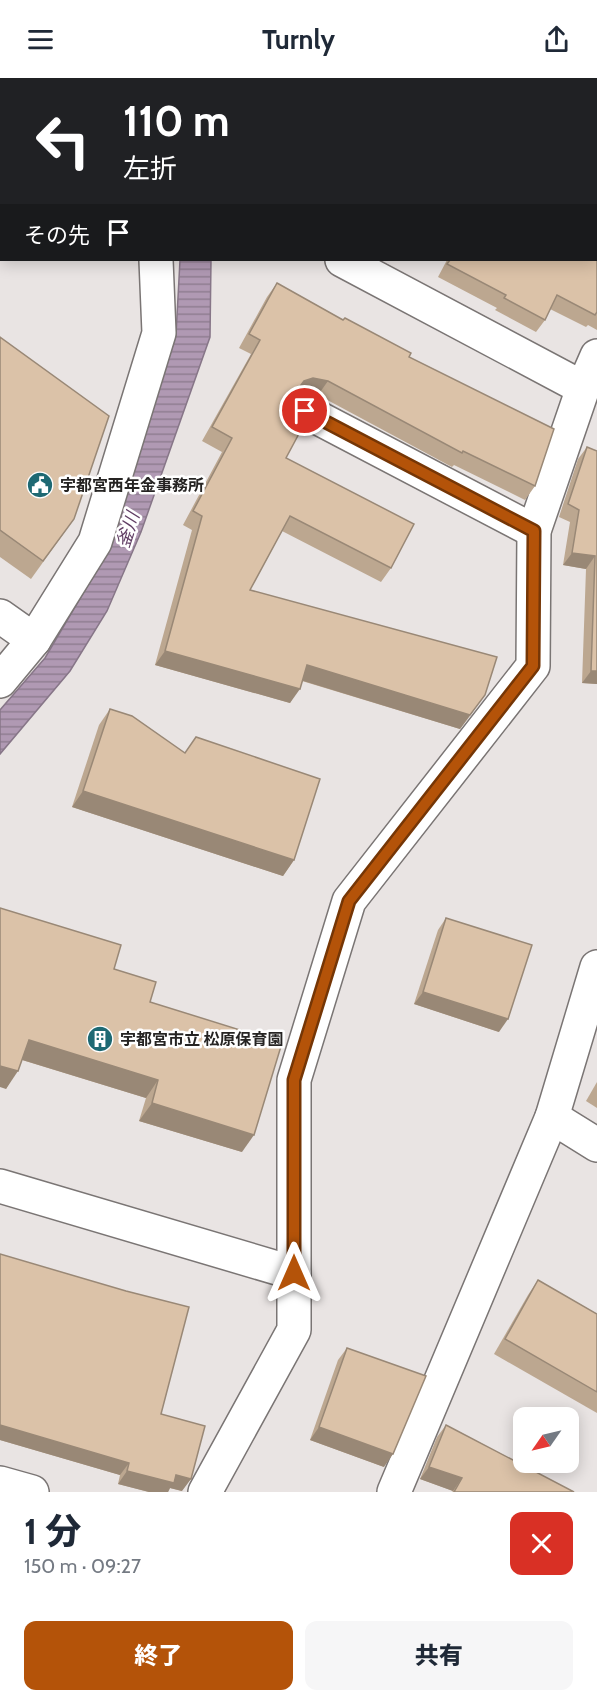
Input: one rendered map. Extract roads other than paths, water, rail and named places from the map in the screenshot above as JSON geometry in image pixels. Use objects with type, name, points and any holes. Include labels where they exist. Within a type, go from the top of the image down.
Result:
[{"type":"street","points":[[0,681],[34,640],[95,542],[159,333],[156,261]]},
{"type":"street","points":[[344,261],[583,388]]},
{"type":"street","points":[[205,1492],[294,1330],[294,1080],[349,901],[533,666],[534,531],[583,388],[597,356]]},
{"type":"street","points":[[305,411],[534,531]]},
{"type":"street","points":[[0,616],[34,640]]},
{"type":"street","points":[[394,1492],[552,1118],[597,968]]},
{"type":"street","points":[[552,1118],[597,1145]]},
{"type":"street","points":[[0,1186],[294,1273]]},
{"type":"street","points":[[0,1484],[32,1492]]},
{"type":"water","name":"釜川","points":[[180,261],[211,261],[210,337],[141,532],[107,611],[70,671],[0,754],[0,710],[45,658],[108,551],[176,335]]},
{"type":"place","name":"宇都宮西年金事務所","points":[[40,485]]},
{"type":"place","name":"宇都宮市立 松原保育園","points":[[100,1039]]}]
